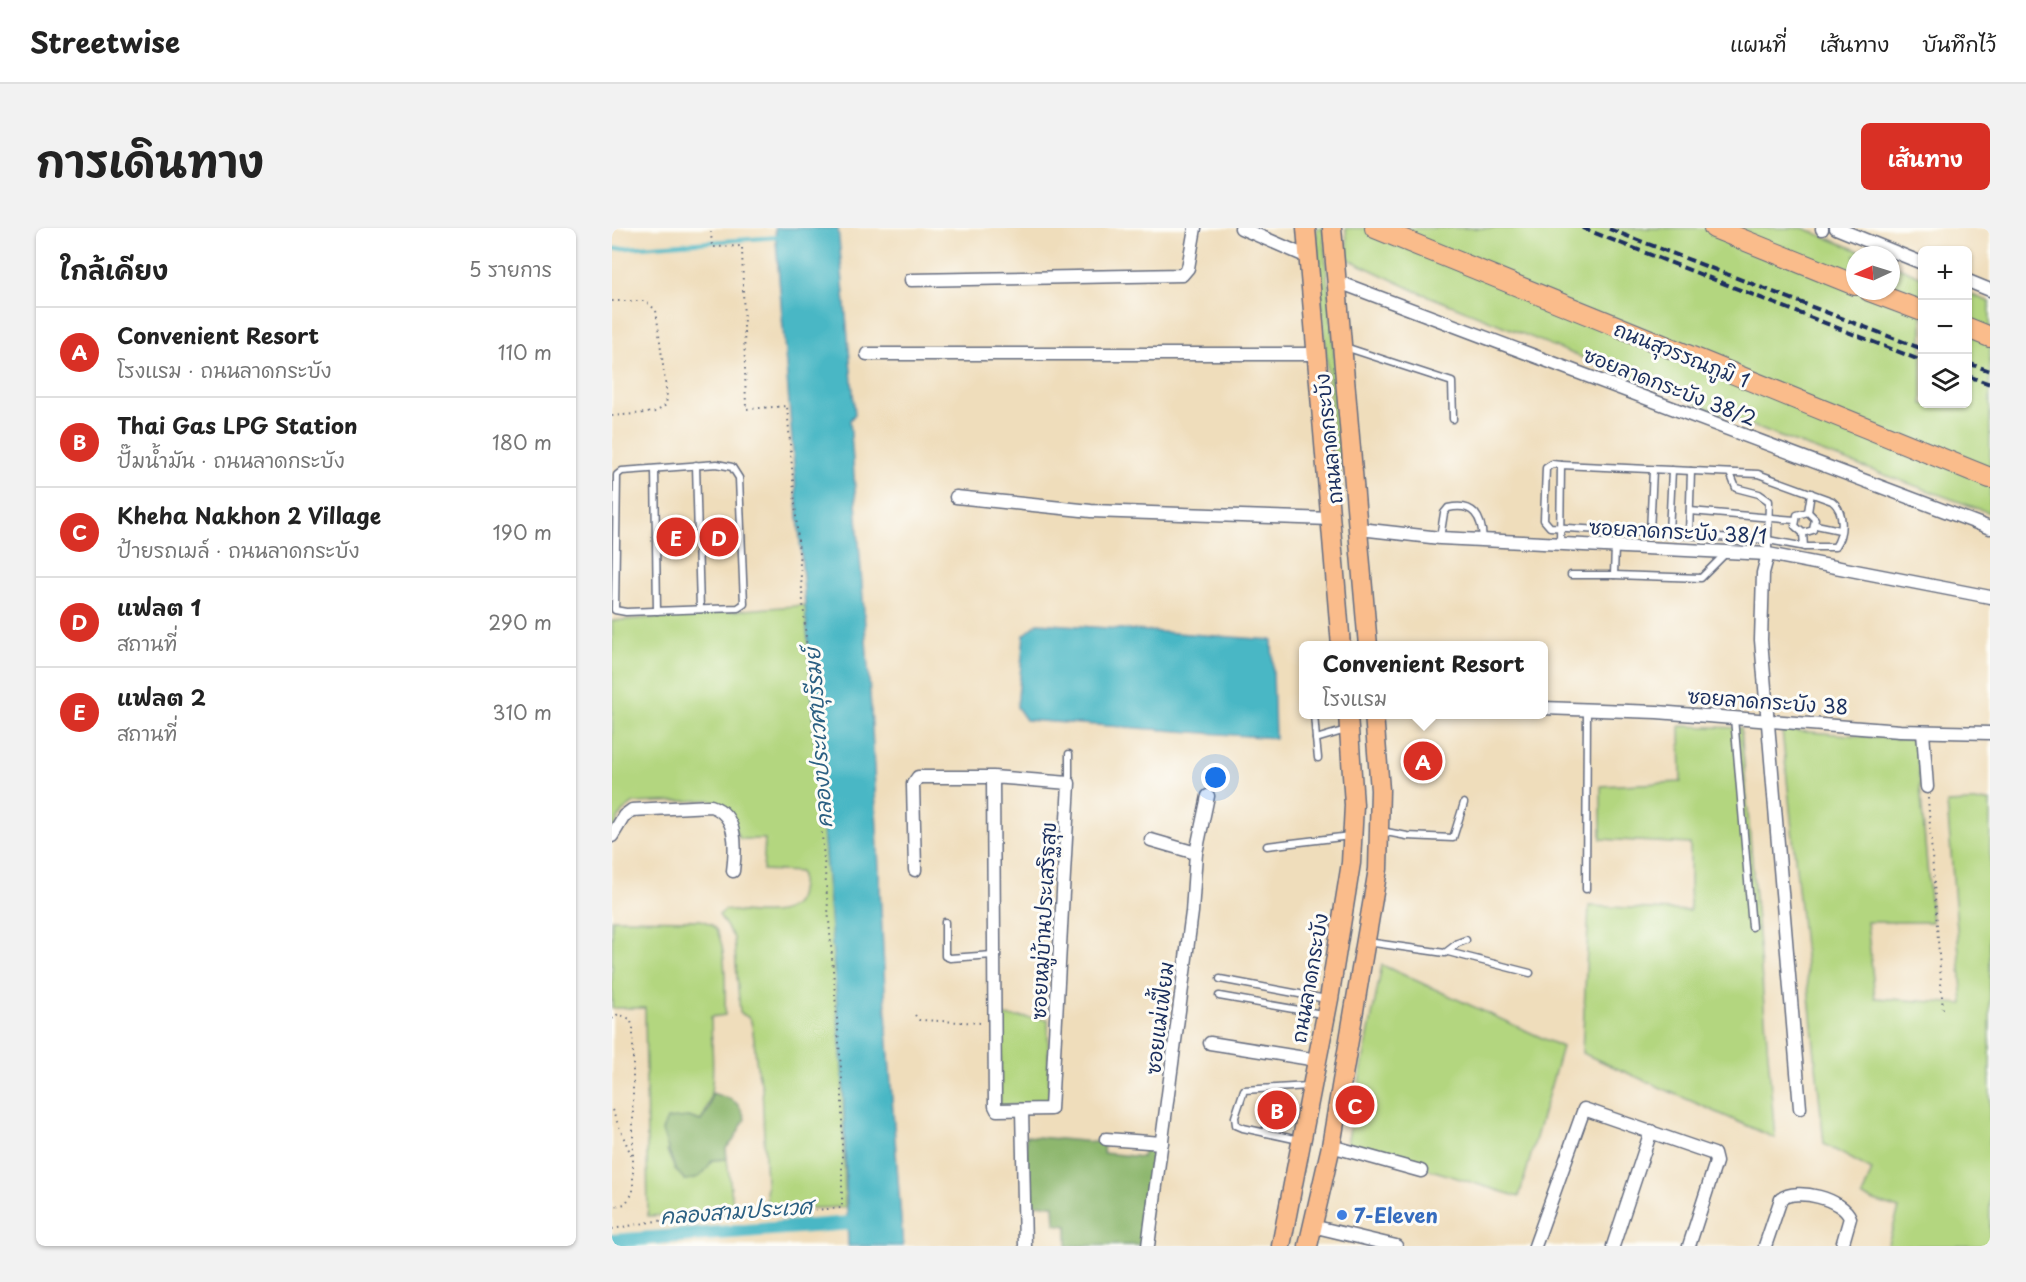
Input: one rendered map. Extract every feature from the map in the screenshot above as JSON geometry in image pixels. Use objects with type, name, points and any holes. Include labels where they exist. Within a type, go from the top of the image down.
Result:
[{"type":"highway","name":"ถนนสุวรรณภูมิ 1","points":[[1375,228],[1990,478]]},
{"type":"highway","points":[[1713,228],[1846,281]]},
{"type":"highway","points":[[1893,300],[1918,309]]},
{"type":"highway","points":[[1972,329],[1990,336]]},
{"type":"main road","name":"ถนนลาดกระบัง","points":[[1306,228],[1343,641]]},
{"type":"main road","name":"ถนนลาดกระบัง","points":[[1332,228],[1360,529],[1368,641]]},
{"type":"main road","points":[[1308,1246],[1331,1146],[1378,869],[1381,831],[1374,719]]},
{"type":"main road","name":"ถนนลาดกระบัง","points":[[1281,1246],[1328,1007],[1348,890],[1354,836],[1348,722]]},
{"type":"main road","points":[[1286,1218],[1312,1226]]},
{"type":"street","points":[[911,280],[1182,275],[1188,268],[1195,228]]},
{"type":"street","points":[[1240,228],[1274,240],[1308,257]]},
{"type":"street","points":[[1836,228],[1918,261]]},
{"type":"street","name":"ซอยลาดกระบัง 38/2","points":[[1336,281],[1990,528]]},
{"type":"street","points":[[1972,283],[1990,290]]},
{"type":"street","points":[[867,354],[1317,354]]},
{"type":"street","points":[[956,497],[1091,511],[1331,519]]},
{"type":"street","name":"ซอยลาดกระบัง 38/1","points":[[1360,529],[1440,538],[1768,554],[1990,597]]},
{"type":"street","points":[[1768,554],[1763,584],[1761,640],[1800,1108]]},
{"type":"street","name":"ซอยลาดกระบัง 38","points":[[1548,708],[1766,720],[1923,732],[1990,734]]},
{"type":"street","points":[[1923,732],[1927,786]]},
{"type":"street","points":[[915,870],[914,780],[918,777],[993,777],[1069,783]]},
{"type":"street","name":"ซอยหมู่บ้านประเสริฐสุข","points":[[993,777],[996,1109],[1049,1110],[1053,1106],[1069,783]]},
{"type":"street","name":"ซอยแม่เฟี้ยม","points":[[1148,1246],[1192,912],[1196,853],[1208,796]]},
{"type":"street","points":[[612,836],[624,816],[632,810],[711,806],[720,809],[726,815],[732,829],[736,847],[733,871]]},
{"type":"street","points":[[1151,840],[1196,853]]},
{"type":"street","points":[[1210,1043],[1317,1060]]},
{"type":"street","points":[[1535,1246],[1584,1109],[1714,1154],[1716,1162],[1689,1246]]},
{"type":"street","points":[[1022,1110],[1025,1246]]},
{"type":"street","points":[[1613,1246],[1652,1131]]},
{"type":"street","points":[[1106,1139],[1162,1143]]},
{"type":"street","points":[[1331,1146],[1421,1171]]},
{"type":"street","points":[[1765,1246],[1777,1208],[1785,1196],[1801,1194],[1843,1206],[1850,1218],[1842,1246]]},
{"type":"street","points":[[1312,1226],[1396,1246]]},
{"type":"lane","points":[[1342,346],[1452,382],[1453,419]]},
{"type":"lane","points":[[1552,464],[1561,465],[1758,474],[1811,493],[1839,506],[1842,515],[1840,530],[1835,547],[1804,547],[1768,540],[1550,527],[1544,520],[1546,468],[1552,464]]},
{"type":"lane","points":[[696,465],[700,609]]},
{"type":"lane","points":[[696,465],[726,465],[736,471],[739,478],[746,600],[738,608],[615,610],[616,475],[622,471],[696,465]]},
{"type":"lane","points":[[1560,544],[1561,465]]},
{"type":"lane","points":[[655,469],[657,611]]},
{"type":"lane","points":[[1650,532],[1653,470]]},
{"type":"lane","points":[[1669,533],[1672,470]]},
{"type":"lane","points":[[1689,534],[1691,471]]},
{"type":"lane","points":[[1730,473],[1736,488],[1766,497],[1771,507],[1768,554]]},
{"type":"lane","points":[[1808,512],[1811,493]]},
{"type":"lane","points":[[1440,538],[1444,513],[1448,508],[1455,506],[1476,512],[1483,526],[1483,540]]},
{"type":"lane","points":[[1690,511],[1795,520]]},
{"type":"lane","points":[[1802,512],[1808,512],[1815,519],[1816,525],[1814,530],[1803,533],[1798,530],[1795,520],[1802,512]]},
{"type":"lane","points":[[1816,525],[1840,530]]},
{"type":"lane","points":[[1803,533],[1804,547]]},
{"type":"lane","points":[[1614,575],[1615,547]]},
{"type":"lane","points":[[1571,575],[1701,578],[1726,552]]},
{"type":"lane","points":[[1586,889],[1587,710]]},
{"type":"lane","points":[[1734,718],[1752,927]]},
{"type":"lane","points":[[1314,719],[1317,758]]},
{"type":"lane","points":[[1316,739],[1348,722]]},
{"type":"lane","points":[[1069,754],[1069,783]]},
{"type":"lane","points":[[1381,831],[1407,836],[1453,838],[1464,803]]},
{"type":"lane","points":[[1267,846],[1354,836]]},
{"type":"lane","points":[[945,922],[945,956],[950,958],[993,955]]},
{"type":"lane","points":[[1448,952],[1458,943],[1466,940]]},
{"type":"lane","points":[[1366,942],[1429,953],[1448,952],[1530,973]]},
{"type":"lane","points":[[1220,979],[1328,1007]]},
{"type":"lane","points":[[1219,996],[1328,1007]]},
{"type":"lane","points":[[1302,1140],[1243,1128],[1236,1125],[1235,1117],[1244,1090],[1312,1085]]},
{"type":"lane","points":[[1265,1133],[1274,1089]]},
{"type":"path","points":[[612,1229],[656,1221],[842,1208],[842,1080],[786,406],[746,409],[742,246],[712,247],[711,232]]},
{"type":"path","points":[[612,301],[645,301],[656,310],[667,397],[666,405],[656,412],[612,416]]},
{"type":"path","points":[[1927,786],[1943,1011]]},
{"type":"path","points":[[612,1019],[618,1014],[630,1019],[633,1027],[633,1193],[625,1204],[612,1207]]},
{"type":"path","points":[[915,1015],[920,1020],[994,1025]]},
{"type":"path","points":[[612,1110],[623,1130],[633,1160]]},
{"type":"green space","points":[[1316,228],[1323,228],[1336,377],[1340,451],[1340,526]]},
{"type":"green space","points":[[1346,228],[1803,228],[1847,246],[1846,300],[1900,300],[1900,268],[1918,275],[1918,408],[1972,408],[1972,295],[1990,302],[1990,513],[1775,435],[1416,291],[1348,259]]},
{"type":"green space","points":[[806,605],[843,1079],[845,1207],[767,1210],[762,1086],[757,1069],[754,1035],[750,1018],[740,1013],[734,938],[719,915],[725,910],[770,913],[790,908],[797,901],[801,874],[800,872],[763,870],[765,839],[740,839],[722,805],[709,800],[634,803],[622,812],[612,831],[612,621]]},
{"type":"green space","points":[[1680,726],[1741,728],[1775,1138],[1582,1053],[1589,906],[1690,911],[1690,844],[1601,839],[1601,786],[1681,782]]},
{"type":"green space","points":[[1782,730],[1916,740],[1932,922],[1867,922],[1875,998],[1963,1004],[1947,803],[1990,801],[1990,1246],[1887,1246],[1899,1209],[1862,1197],[1872,1170],[1824,1144]]},
{"type":"green space","points":[[612,919],[701,920],[712,925],[718,933],[725,968],[725,1015],[711,1017],[713,1070],[710,1097],[701,1121],[688,1117],[667,1151],[675,1169],[685,1180],[712,1160],[727,1159],[734,1212],[648,1216],[645,1008],[612,1008]]},
{"type":"green space","points":[[1382,965],[1562,1047],[1519,1197],[1347,1144]]},
{"type":"green space","points":[[1001,1016],[1048,1019],[1049,1103],[1000,1106]]},
{"type":"green space","points":[[712,1093],[737,1104],[745,1119],[733,1141],[726,1148],[727,1159],[712,1160],[702,1175],[685,1180],[675,1169],[662,1131],[667,1119],[688,1117],[701,1121],[709,1109]]},
{"type":"green space","points":[[1026,1136],[1104,1143],[1103,1153],[1142,1157],[1144,1147],[1157,1148],[1144,1245],[1067,1246],[1067,1226],[1055,1224],[1054,1205],[1027,1204]]},
{"type":"water","name":"คลองประเวศบุรีรมย์","points":[[775,228],[838,228],[855,414],[850,420],[871,708],[887,1030],[903,1246],[848,1246],[843,1079]]},
{"type":"water","points":[[1038,623],[1272,640],[1275,738],[1026,720],[1017,707],[1024,635]]},
{"type":"waterway","points":[[612,249],[779,237]]},
{"type":"waterway","name":"คลองสามประเวศ","points":[[612,1241],[864,1222]]},
{"type":"railway","points":[[1582,228],[1918,359]]},
{"type":"railway","points":[[1609,229],[1918,347]]},
{"type":"railway","points":[[1972,364],[1990,371]]},
{"type":"railway","points":[[1972,377],[1990,384]]},
{"type":"place","name":"แฟลต 2","points":[[676,537]]},
{"type":"place","name":"แฟลต 1","points":[[719,537]]},
{"type":"place","name":"Convenient Resort","points":[[1423,761]]},
{"type":"place","name":"Kheha Nakhon 2 Village","points":[[1355,1105]]},
{"type":"place","name":"Thai Gas LPG Station","points":[[1277,1110]]},
{"type":"place","name":"7-Eleven","points":[[1342,1215]]}]
